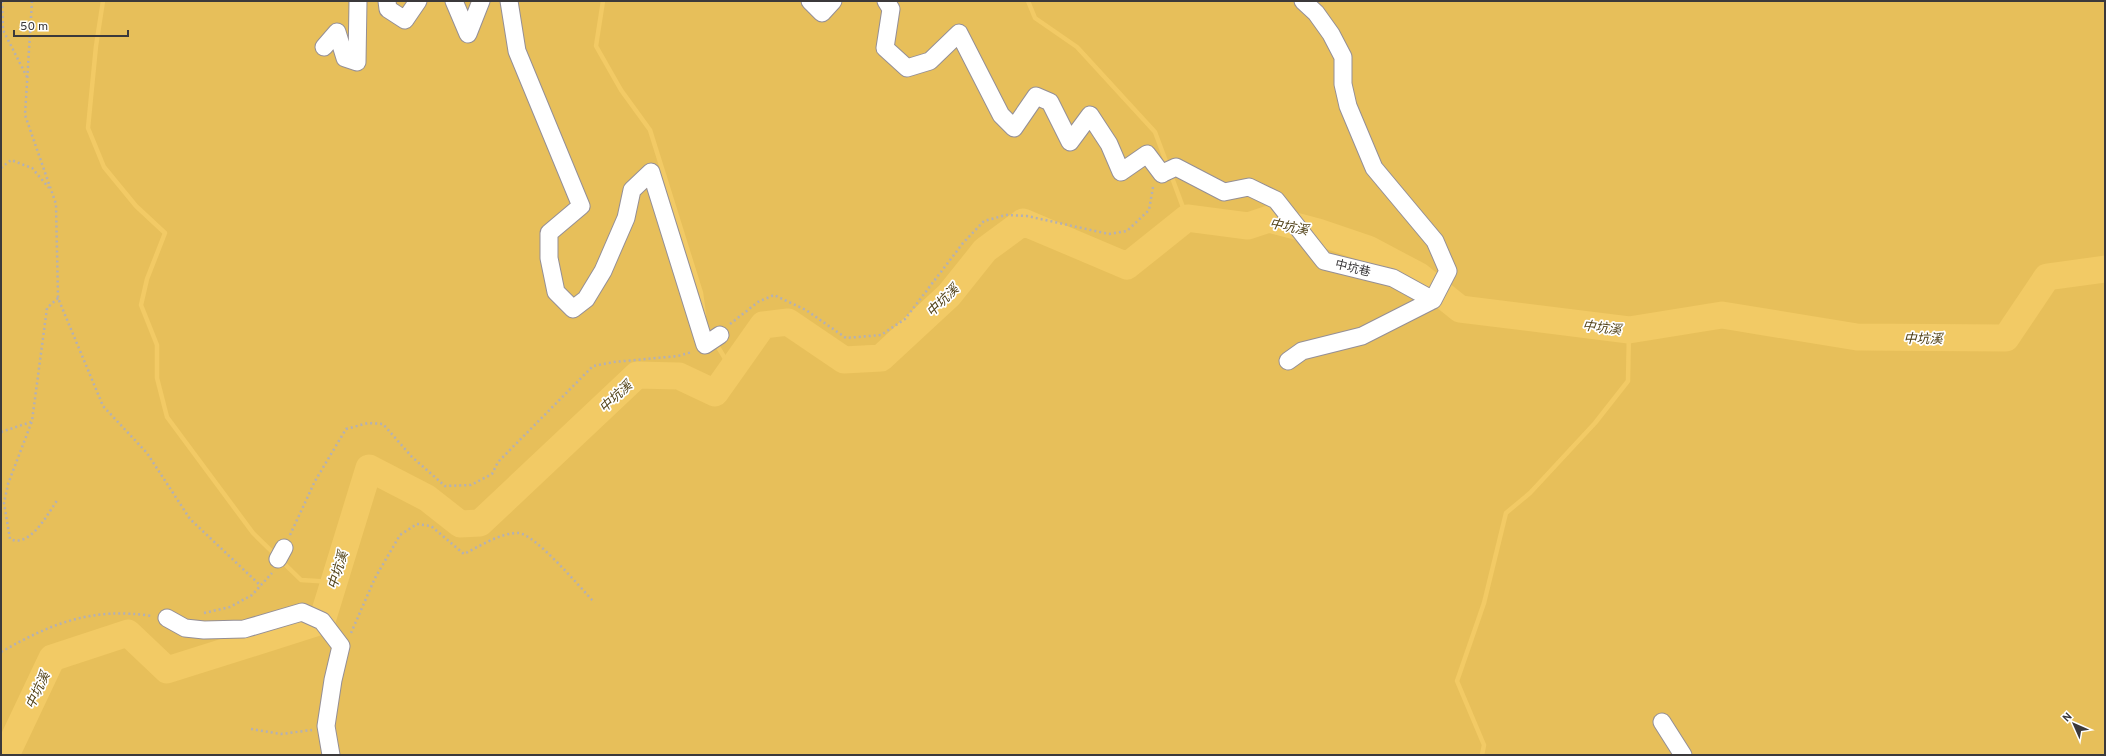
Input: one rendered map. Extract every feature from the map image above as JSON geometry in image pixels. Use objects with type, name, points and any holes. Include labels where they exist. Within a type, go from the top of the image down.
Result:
[{"type":"street","points":[[324,47],[337,32],[345,58],[357,62],[358,1]]},
{"type":"street","points":[[387,1],[388,9],[405,20],[418,1]]},
{"type":"street","points":[[454,1],[468,34],[482,1]]},
{"type":"street","points":[[509,1],[517,51],[581,206],[549,233],[549,258],[556,292],[573,309],[586,299],[614,248],[626,218],[632,190],[651,172],[705,345],[720,335]]},
{"type":"street","points":[[810,1],[822,13],[833,1]]},
{"type":"street","points":[[886,1],[891,9],[885,48],[907,68],[930,61],[959,33],[1001,115],[1014,128],[1036,96],[1050,102],[1070,142],[1090,115],[1109,144],[1121,172],[1147,154],[1167,171]]},
{"type":"street","points":[[1288,361],[1302,351],[1362,336],[1433,299],[1448,271],[1435,241],[1374,168],[1348,106],[1343,84],[1343,57],[1331,34],[1316,13],[1303,1]]},
{"type":"street","name":"中坑巷","points":[[1167,171],[1224,192],[1249,187],[1276,200],[1324,261],[1393,278],[1433,299]]},
{"type":"street","points":[[167,618],[185,628],[204,630],[244,629],[302,612],[322,621],[341,646],[326,726],[331,755]]},
{"type":"street","points":[[1662,722],[1683,755]]},
{"type":"path","points":[[2,1],[3,30],[27,78]]},
{"type":"path","points":[[32,1],[25,115],[56,204],[58,298],[103,406],[147,453],[190,519],[261,586]]},
{"type":"path","points":[[1,168],[11,160],[32,168],[51,190]]},
{"type":"path","points":[[720,335],[739,316],[758,302],[774,295],[806,310],[846,338],[881,335],[905,320],[962,243],[984,222],[1006,215],[1028,216],[1109,234],[1127,231],[1149,210],[1155,181],[1167,171]]},
{"type":"path","points":[[58,298],[47,308],[32,422],[8,484],[4,503],[10,539],[16,542],[22,541],[30,536],[58,499]]},
{"type":"path","points":[[198,614],[230,607],[252,595],[270,576],[315,481],[346,429],[368,423],[382,424],[412,457],[445,486],[471,485],[492,474],[498,462],[593,366],[640,358],[678,356],[694,352],[705,345]]},
{"type":"path","points":[[1,432],[32,422]]},
{"type":"path","points":[[341,646],[353,631],[375,578],[400,535],[417,524],[431,526],[464,554],[501,537],[520,533],[536,541],[593,601]]},
{"type":"path","points":[[1,652],[44,629],[99,613],[131,612],[167,618]]},
{"type":"path","points":[[251,729],[281,734],[326,726]]},
{"type":"shaded area","points":[[1,1],[2105,1],[2105,755],[1,755]]},
{"type":"waterway","points":[[103,1],[96,46],[88,128],[104,167],[136,206],[165,233],[147,279],[141,305],[157,345],[157,378],[167,417],[253,533],[301,580],[333,582]]},
{"type":"waterway","points":[[603,1],[596,46],[621,90],[650,130],[701,293],[704,315]]},
{"type":"waterway","points":[[1028,1],[1035,18],[1077,47],[1155,132],[1187,218]]},
{"type":"waterway","name":"中坑溪","points":[[6,755],[52,658],[128,633],[167,670],[322,621],[369,468],[427,498],[460,524],[480,523],[637,375],[679,376],[715,393],[763,325],[788,322],[844,360],[881,358],[949,295],[985,250],[1023,222],[1127,266],[1187,218],[1248,226],[1269,219],[1318,232],[1368,249],[1419,276],[1460,309],[1629,330],[1722,315],[1857,337],[2006,338],[2047,277],[2105,269]]},
{"type":"waterway","points":[[1482,755],[1484,745],[1457,681],[1484,603],[1506,513],[1530,493],[1595,423],[1628,381],[1629,330]]},
{"type":"waterway","points":[[715,342],[732,370]]}]
